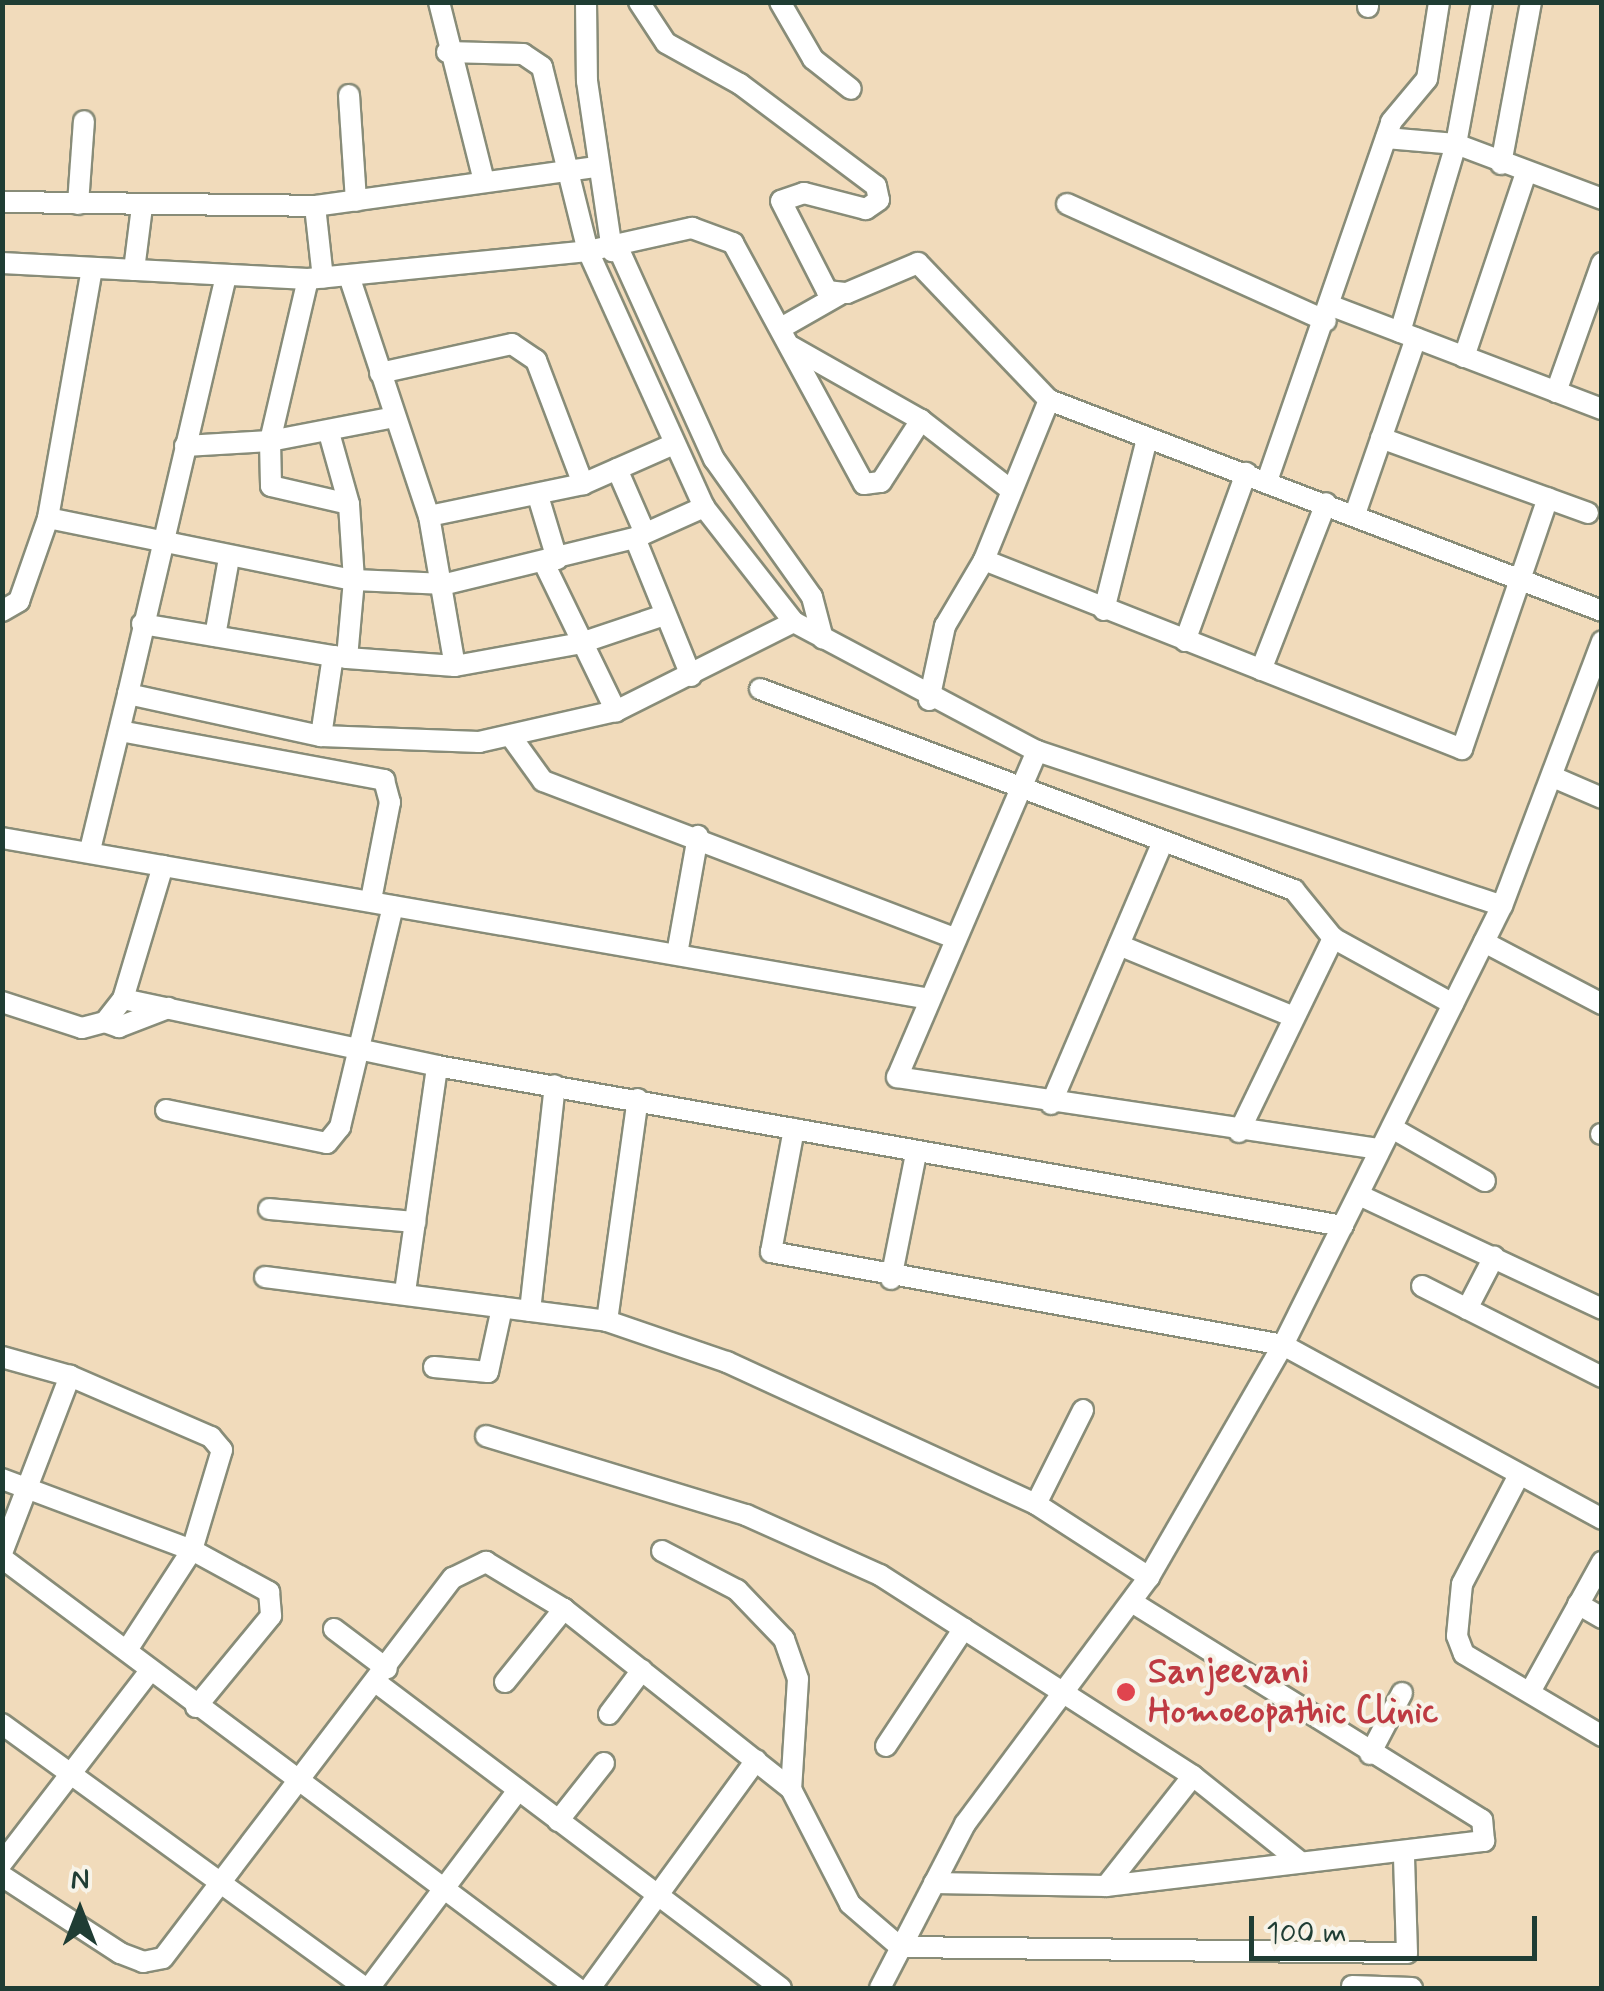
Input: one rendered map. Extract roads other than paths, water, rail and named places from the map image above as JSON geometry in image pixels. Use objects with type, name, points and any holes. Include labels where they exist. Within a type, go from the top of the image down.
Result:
[{"type":"street","points":[[439,2],[447,52],[484,181]]},
{"type":"street","points":[[586,2],[597,167],[616,250],[652,360],[677,411],[674,444],[704,507],[818,607],[823,639]]},
{"type":"street","points":[[639,2],[666,43],[740,84],[876,186],[879,200],[866,209],[804,193],[781,201],[820,285],[839,295]]},
{"type":"street","points":[[780,2],[813,59],[851,89]]},
{"type":"street","points":[[1267,481],[1329,314],[1386,138],[1427,80],[1439,2]]},
{"type":"street","points":[[1355,514],[1381,438],[1456,144],[1482,2]]},
{"type":"street","points":[[1501,164],[1532,2]]},
{"type":"street","points":[[447,52],[534,58],[548,80],[564,169],[588,251],[764,558],[794,622],[929,700],[1037,751],[1502,906]]},
{"type":"street","points":[[348,95],[356,201]]},
{"type":"street","points":[[78,204],[84,121]]},
{"type":"street","points":[[1386,138],[1456,144],[1501,164],[1602,198]]},
{"type":"street","points":[[2,202],[142,207],[315,206],[597,167]]},
{"type":"street","points":[[1464,357],[1526,173]]},
{"type":"street","points":[[1067,204],[1329,314],[1408,335],[1602,409]]},
{"type":"street","points":[[315,206],[316,278],[270,441],[271,486],[349,504]]},
{"type":"street","points":[[134,270],[142,207]]},
{"type":"street","points":[[2,263],[316,278],[616,250],[692,228],[723,233],[786,337],[864,484],[881,482],[921,420]]},
{"type":"street","points":[[786,337],[839,295],[901,262],[929,267],[1048,400],[1146,443],[1246,472],[1602,611]]},
{"type":"street","points":[[1556,392],[1602,263]]},
{"type":"street","points":[[2,611],[19,601],[48,518],[92,269]]},
{"type":"street","points":[[90,850],[226,276]]},
{"type":"street","points":[[350,276],[429,516],[446,584],[456,666]]},
{"type":"street","points":[[786,337],[921,420],[1008,487]]},
{"type":"street","points":[[380,373],[512,344],[536,360],[583,484]]},
{"type":"street","points":[[929,700],[946,626],[984,560],[1008,487],[1048,400]]},
{"type":"street","points":[[185,446],[330,433],[396,417]]},
{"type":"street","points":[[321,736],[354,580],[349,504],[330,433]]},
{"type":"street","points":[[1381,438],[1588,513]]},
{"type":"street","points":[[1104,610],[1146,443]]},
{"type":"street","points":[[429,516],[583,484],[674,444]]},
{"type":"street","points":[[617,469],[664,614],[691,676]]},
{"type":"street","points":[[1185,641],[1246,472]]},
{"type":"street","points":[[538,496],[550,561],[580,643],[616,711]]},
{"type":"street","points":[[984,560],[1462,749],[1548,498]]},
{"type":"street","points":[[1260,670],[1326,503]]},
{"type":"street","points":[[48,518],[160,545],[354,580],[446,584],[640,536],[704,507]]},
{"type":"street","points":[[215,636],[229,558]]},
{"type":"street","points":[[142,624],[340,657],[456,666],[580,643],[664,614]]},
{"type":"street","points":[[124,713],[321,736],[512,738],[616,711],[794,622]]},
{"type":"street","points":[[880,1988],[965,1824],[1149,1577],[1283,1345],[1502,906],[1602,641]]},
{"type":"street","points":[[760,689],[1018,782],[1162,844],[1294,890],[1333,938],[1453,1004]]},
{"type":"street","points":[[124,713],[384,780],[390,802],[372,900]]},
{"type":"street","points":[[512,738],[543,781],[698,836],[954,938]]},
{"type":"street","points":[[1037,751],[1018,782],[897,1078],[1239,1132],[1380,1149]]},
{"type":"street","points":[[1553,777],[1602,798]]},
{"type":"street","points":[[677,954],[698,836]]},
{"type":"street","points":[[2,838],[90,850],[929,1000]]},
{"type":"street","points":[[1051,1104],[1162,844]]},
{"type":"street","points":[[105,1022],[123,999],[163,866]]},
{"type":"street","points":[[166,1110],[327,1144],[360,1051],[393,906]]},
{"type":"street","points":[[1239,1132],[1333,938]]},
{"type":"street","points":[[1484,942],[1602,1004]]},
{"type":"street","points":[[1119,944],[1294,1018]]},
{"type":"street","points":[[123,999],[437,1066],[638,1099],[916,1154],[1343,1226]]},
{"type":"street","points":[[2,1002],[82,1028],[105,1022],[119,1027],[168,1008]]},
{"type":"street","points":[[404,1292],[437,1066]]},
{"type":"street","points":[[530,1311],[554,1085]]},
{"type":"street","points":[[606,1321],[638,1099]]},
{"type":"street","points":[[1392,1128],[1485,1180]]},
{"type":"street","points":[[794,1130],[771,1252],[891,1280],[1283,1345],[1602,1520]]},
{"type":"street","points":[[891,1280],[916,1154]]},
{"type":"street","points":[[1359,1196],[1602,1309]]},
{"type":"street","points":[[269,1209],[414,1222]]},
{"type":"street","points":[[1467,1309],[1494,1257]]},
{"type":"street","points":[[265,1277],[606,1321],[727,1362],[1036,1504],[1149,1577]]},
{"type":"street","points":[[1422,1286],[1602,1376]]},
{"type":"street","points":[[434,1367],[488,1372],[502,1308]]},
{"type":"street","points":[[2,1357],[70,1376],[217,1440],[221,1462],[192,1550],[127,1650]]},
{"type":"street","points":[[70,1376],[2,1556],[296,1784],[577,1988]]},
{"type":"street","points":[[1036,1504],[1084,1410]]},
{"type":"street","points":[[486,1436],[746,1514],[880,1575],[1194,1776],[1298,1860]]},
{"type":"street","points":[[1519,1475],[1462,1584],[1455,1620],[1464,1654],[1602,1736]]},
{"type":"street","points":[[2,1479],[192,1550],[269,1592],[274,1605],[196,1707]]},
{"type":"street","points":[[662,1551],[737,1590],[784,1638],[798,1679],[791,1789]]},
{"type":"street","points":[[1530,1692],[1602,1562]]},
{"type":"street","points":[[2,1876],[143,1962],[163,1958],[472,1564],[501,1566],[564,1609],[791,1789],[850,1904],[900,1947],[1407,1953],[1404,1858]]},
{"type":"street","points":[[934,1883],[1106,1886],[1298,1860],[1404,1858],[1474,1846],[1489,1833],[1132,1602]]},
{"type":"street","points":[[1578,1604],[1602,1618]]},
{"type":"street","points":[[505,1682],[564,1609]]},
{"type":"street","points":[[886,1746],[964,1628]]},
{"type":"street","points":[[334,1630],[382,1676],[518,1790],[660,1901],[781,1988]]},
{"type":"street","points":[[609,1714],[642,1670]]},
{"type":"street","points":[[2,1864],[150,1671]]},
{"type":"street","points":[[1370,1754],[1402,1693]]},
{"type":"street","points":[[2,1724],[217,1886],[367,1988],[518,1790]]},
{"type":"street","points":[[590,1988],[660,1901],[756,1760]]},
{"type":"street","points":[[558,1821],[604,1763]]},
{"type":"street","points":[[1106,1886],[1194,1776]]},
{"type":"street","points":[[1358,1953],[1352,1987],[1412,1988]]},
{"type":"place","name":"Sanjeevani Homoeopathic Clinic","points":[[1126,1692]]}]
